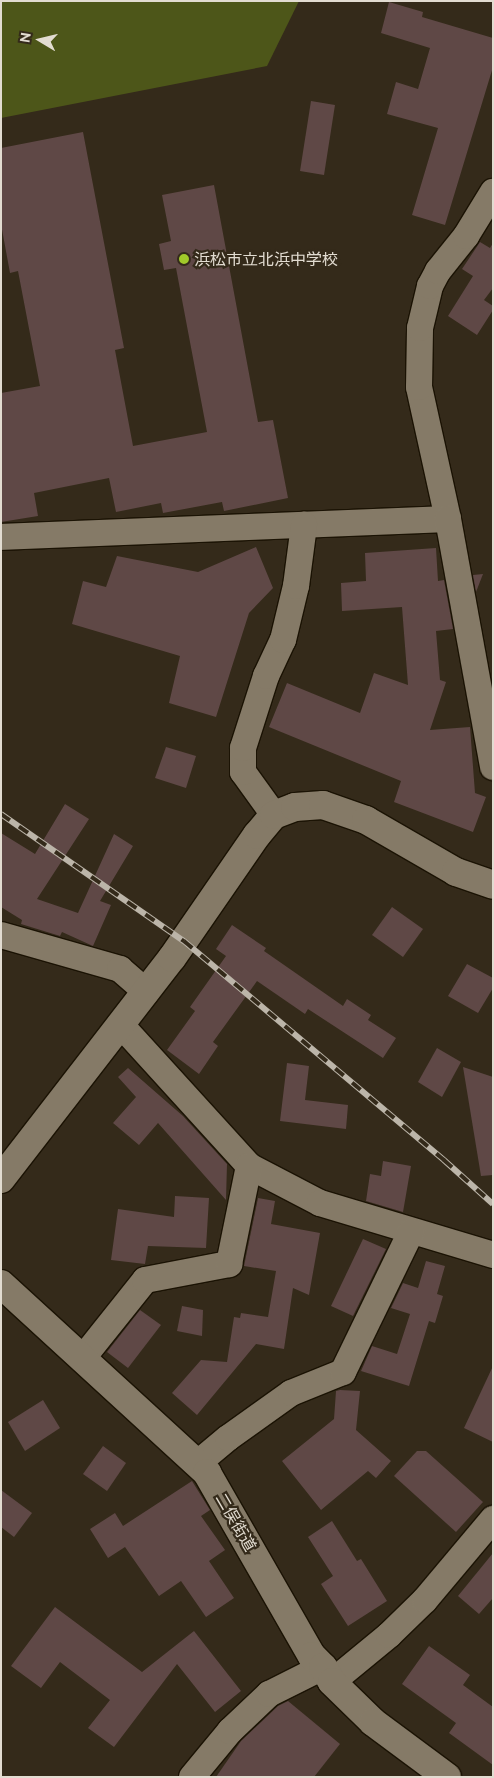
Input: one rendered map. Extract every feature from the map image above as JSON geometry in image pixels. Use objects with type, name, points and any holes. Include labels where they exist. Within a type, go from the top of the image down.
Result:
[{"type":"street","points":[[488,209],[430,286],[420,328],[419,387],[448,519],[493,767]]},
{"type":"street","points":[[1,537],[448,519]]},
{"type":"street","points":[[274,816],[243,772],[243,748],[266,676],[283,640],[296,586],[304,526]]},
{"type":"street","points":[[1,1179],[172,958],[257,834],[274,816],[295,807],[323,805],[366,820],[456,872],[493,885]]},
{"type":"street","points":[[1,935],[120,969],[146,992]]},
{"type":"street","points":[[120,1024],[249,1166],[320,1202],[411,1232],[493,1255]]},
{"type":"street","points":[[82,1359],[145,1280],[229,1264],[249,1166]]},
{"type":"street","points":[[198,1464],[228,1438],[291,1393],[343,1372],[411,1232]]},
{"type":"street","name":"二俣街道","points":[[1,1284],[207,1473],[312,1656],[373,1722],[447,1777]]},
{"type":"street","points":[[192,1777],[230,1731],[270,1694],[328,1674],[389,1636],[425,1600],[493,1519]]},
{"type":"green space","points":[[1,1],[299,1],[267,66],[1,118]]},
{"type":"building","points":[[389,2],[423,12],[422,17],[493,38],[493,67],[445,225],[412,215],[438,128],[387,114],[396,82],[418,89],[430,48],[381,33]]},
{"type":"building","points":[[311,101],[335,105],[324,175],[300,171]]},
{"type":"building","points":[[83,132],[124,348],[115,350],[133,446],[207,432],[176,268],[164,270],[159,244],[171,241],[162,195],[214,185],[258,422],[273,420],[288,498],[224,511],[222,502],[163,513],[161,503],[116,512],[109,478],[34,493],[38,516],[1,522],[1,393],[40,386],[18,271],[10,273],[1,224],[1,148]]},
{"type":"building","points":[[480,242],[490,248],[493,243],[493,288],[484,300],[493,306],[493,310],[477,335],[448,316],[473,276],[462,269]]},
{"type":"building","points":[[256,547],[273,588],[249,613],[216,717],[169,703],[180,656],[72,624],[83,581],[106,587],[117,556],[198,572]]},
{"type":"building","points":[[436,548],[438,581],[444,580],[453,629],[436,631],[440,680],[446,682],[430,730],[470,727],[475,793],[486,797],[473,832],[394,802],[401,781],[269,727],[287,683],[360,713],[374,673],[408,685],[402,607],[342,611],[341,583],[366,581],[365,553]]},
{"type":"building","points":[[483,574],[476,592],[473,575]]},
{"type":"building","points":[[166,747],[196,756],[186,788],[155,778]]},
{"type":"building","points":[[65,804],[89,819],[37,899],[78,913],[114,834],[133,846],[100,901],[111,905],[93,946],[62,932],[60,936],[21,924],[22,920],[1,907],[1,833],[35,854]]},
{"type":"building","points":[[392,907],[423,929],[403,957],[372,935]]},
{"type":"building","points":[[232,925],[266,948],[264,951],[343,1006],[347,999],[371,1015],[368,1020],[396,1038],[383,1058],[308,1009],[305,1014],[257,981],[213,1042],[218,1046],[199,1074],[167,1050],[195,1011],[190,1007],[226,956],[216,949]]},
{"type":"building","points":[[467,964],[493,978],[493,988],[478,1013],[448,996]]},
{"type":"building","points":[[437,1048],[461,1062],[442,1097],[418,1082]]},
{"type":"building","points":[[287,1063],[309,1066],[305,1100],[348,1105],[346,1129],[280,1121]]},
{"type":"building","points":[[463,1067],[493,1077],[493,1175],[481,1176]]},
{"type":"building","points":[[128,1068],[183,1116],[227,1164],[226,1200],[158,1123],[139,1145],[113,1123],[136,1097],[118,1077]]},
{"type":"building","points":[[383,1161],[411,1166],[403,1212],[366,1201],[370,1174],[381,1176]]},
{"type":"building","points":[[175,1196],[209,1198],[206,1248],[148,1246],[145,1264],[111,1260],[118,1209],[174,1217]]},
{"type":"building","points":[[258,1198],[275,1201],[271,1224],[320,1233],[309,1295],[293,1288],[284,1349],[256,1344],[197,1415],[172,1393],[201,1360],[227,1362],[234,1317],[240,1318],[241,1313],[268,1317],[276,1271],[244,1266]]},
{"type":"building","points":[[363,1239],[386,1249],[353,1316],[331,1306]]},
{"type":"building","points":[[426,1261],[445,1266],[437,1294],[443,1296],[435,1323],[429,1321],[409,1386],[361,1371],[372,1346],[397,1354],[410,1314],[391,1308],[403,1283],[418,1288]]},
{"type":"building","points":[[182,1306],[203,1310],[202,1336],[177,1331]]},
{"type":"building","points":[[140,1310],[161,1325],[128,1368],[107,1352]]},
{"type":"building","points":[[493,1366],[493,1442],[464,1428]]},
{"type":"building","points":[[336,1391],[360,1391],[356,1430],[391,1461],[376,1478],[368,1471],[321,1510],[282,1461],[334,1419]]},
{"type":"building","points":[[43,1400],[60,1428],[25,1451],[8,1422]]},
{"type":"building","points":[[103,1446],[126,1463],[107,1491],[83,1474]]},
{"type":"building","points":[[417,1451],[426,1451],[483,1502],[456,1532],[394,1476]]},
{"type":"building","points":[[192,1481],[210,1510],[201,1516],[225,1550],[209,1561],[234,1598],[206,1617],[181,1581],[159,1596],[125,1547],[108,1558],[90,1529],[115,1513],[123,1526]]},
{"type":"building","points":[[1,1490],[32,1513],[14,1537],[1,1527]]},
{"type":"building","points":[[332,1521],[357,1561],[361,1559],[387,1601],[348,1626],[321,1584],[333,1576],[308,1537]]},
{"type":"building","points":[[493,1553],[493,1598],[479,1614],[458,1596]]},
{"type":"building","points":[[55,1607],[142,1672],[194,1631],[241,1691],[215,1712],[177,1664],[114,1747],[88,1728],[110,1700],[60,1662],[41,1688],[11,1666]]},
{"type":"building","points":[[429,1646],[470,1675],[463,1685],[493,1707],[493,1765],[449,1733],[456,1723],[402,1684]]},
{"type":"building","points":[[288,1701],[340,1744],[314,1777],[216,1777],[241,1741],[278,1706]]},
{"type":"railway","points":[[1,814],[184,941],[444,1160],[493,1204]]},
{"type":"place","name":"浜松市立北浜中学校","points":[[184,259]]}]
